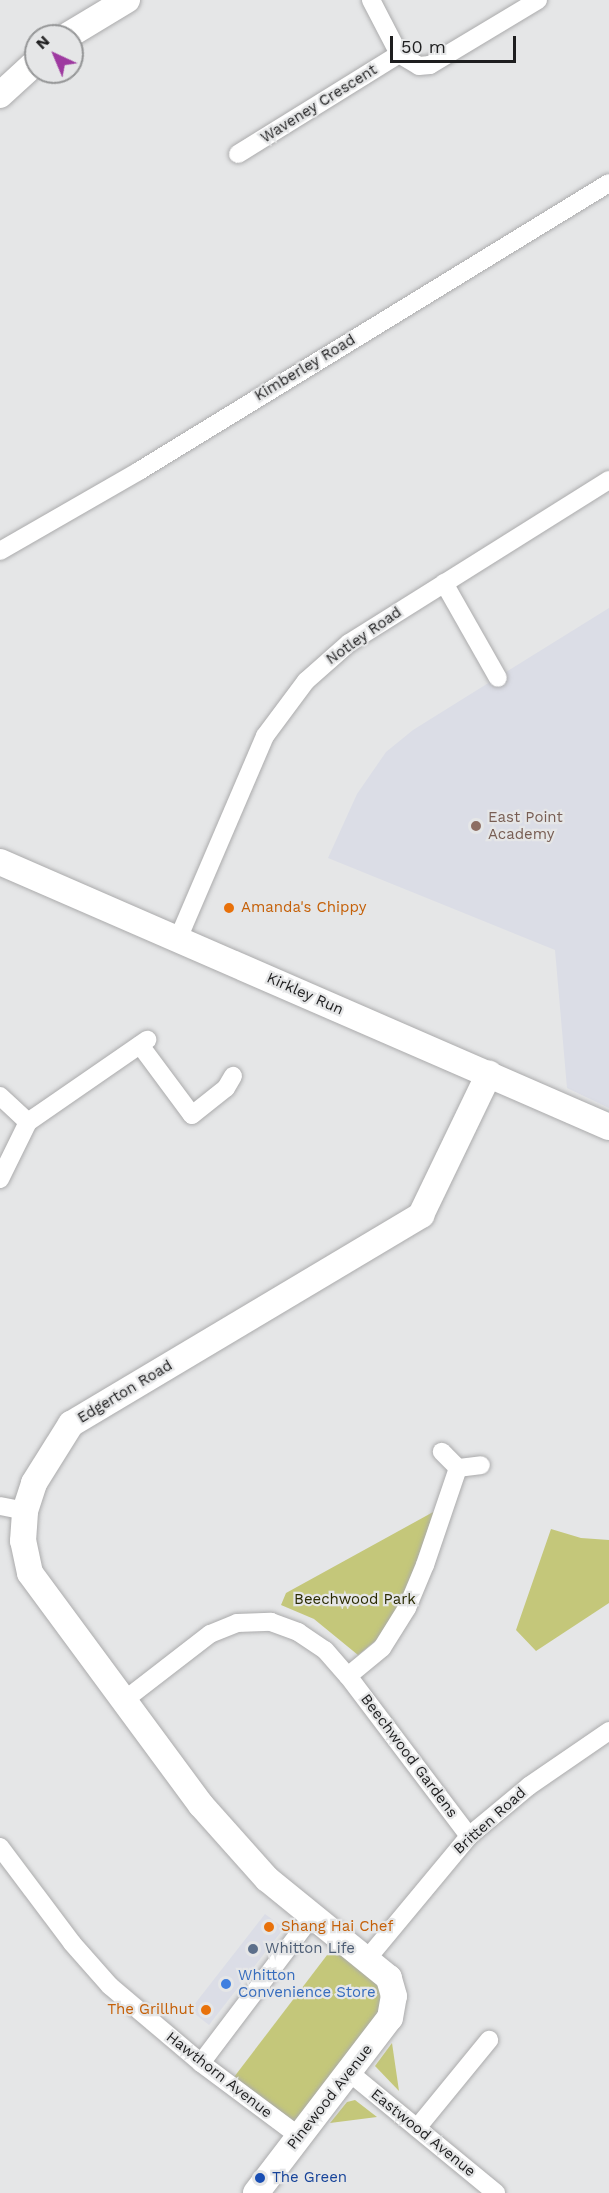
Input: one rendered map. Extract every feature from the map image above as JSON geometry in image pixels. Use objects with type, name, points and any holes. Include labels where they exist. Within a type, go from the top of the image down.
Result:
[{"type":"street","points":[[84,26],[127,0]]},
{"type":"street","points":[[371,0],[399,54],[419,66],[430,65],[538,0]]},
{"type":"street","name":"Waveney Crescent","points":[[238,154],[399,54]]},
{"type":"street","points":[[0,95],[24,73]]},
{"type":"street","name":"Kimberley Road","points":[[0,551],[139,471],[609,183]]},
{"type":"street","name":"Notley Road","points":[[178,939],[265,736],[282,709],[332,655],[609,480]]},
{"type":"street","points":[[444,583],[498,678]]},
{"type":"street","name":"Kirkley Run","points":[[0,862],[609,1127]]},
{"type":"street","points":[[0,1179],[28,1122],[143,1042],[192,1115],[226,1088],[233,1076]]},
{"type":"street","name":"Edgerton Road","points":[[394,1996],[389,1978],[246,1859],[122,1702],[30,1573],[12,1508],[34,1483],[71,1424],[421,1215],[489,1074]]},
{"type":"street","points":[[0,1096],[28,1122]]},
{"type":"street","points":[[442,1452],[458,1468]]},
{"type":"street","points":[[458,1468],[481,1465]]},
{"type":"street","points":[[348,1676],[382,1648],[407,1608],[458,1468]]},
{"type":"street","name":"Beechwood Gardens","points":[[122,1702],[210,1634],[237,1623],[271,1622],[298,1632],[326,1650],[348,1676],[469,1836]]},
{"type":"street","name":"Britten Road","points":[[367,1959],[469,1836],[529,1786],[609,1731]]},
{"type":"street","name":"Hawthorn Avenue","points":[[0,1847],[72,1943],[110,1986],[201,2063],[299,2136]]},
{"type":"street","points":[[201,2063],[313,1915]]},
{"type":"street","name":"Pinewood Avenue","points":[[256,2193],[390,2018],[394,1996]]},
{"type":"street","points":[[417,2128],[489,2040]]},
{"type":"street","name":"Eastwood Avenue","points":[[350,2073],[495,2192]]},
{"type":"shaded area","name":"East Point Academy","points":[[609,608],[609,1108],[567,1088],[555,950],[328,858],[357,794],[386,752],[413,730]]},
{"type":"shaded area","points":[[265,1914],[284,1928],[209,2025],[190,2010]]},
{"type":"green space","name":"Beechwood Park","points":[[435,1511],[401,1603],[380,1637],[358,1655],[314,1619],[281,1605],[286,1593]]},
{"type":"green space","points":[[551,1529],[581,1538],[609,1540],[609,1603],[536,1651],[516,1630]]},
{"type":"green space","points":[[337,1942],[383,1980],[384,2016],[297,2131],[231,2081]]},
{"type":"green space","points":[[392,2043],[399,2091],[375,2066]]},
{"type":"green space","points":[[355,2100],[377,2117],[330,2123],[347,2102]]},
{"type":"place","name":"East Point Academy","points":[[476,826]]},
{"type":"place","name":"Amanda's Chippy","points":[[229,908]]},
{"type":"place","name":"Shang Hai Chef","points":[[269,1927]]},
{"type":"place","name":"Whitton Life","points":[[253,1949]]},
{"type":"place","name":"Whitton Convenience Store","points":[[226,1984]]},
{"type":"place","name":"The Grillhut","points":[[206,2010]]},
{"type":"place","name":"The Green","points":[[260,2178]]}]
